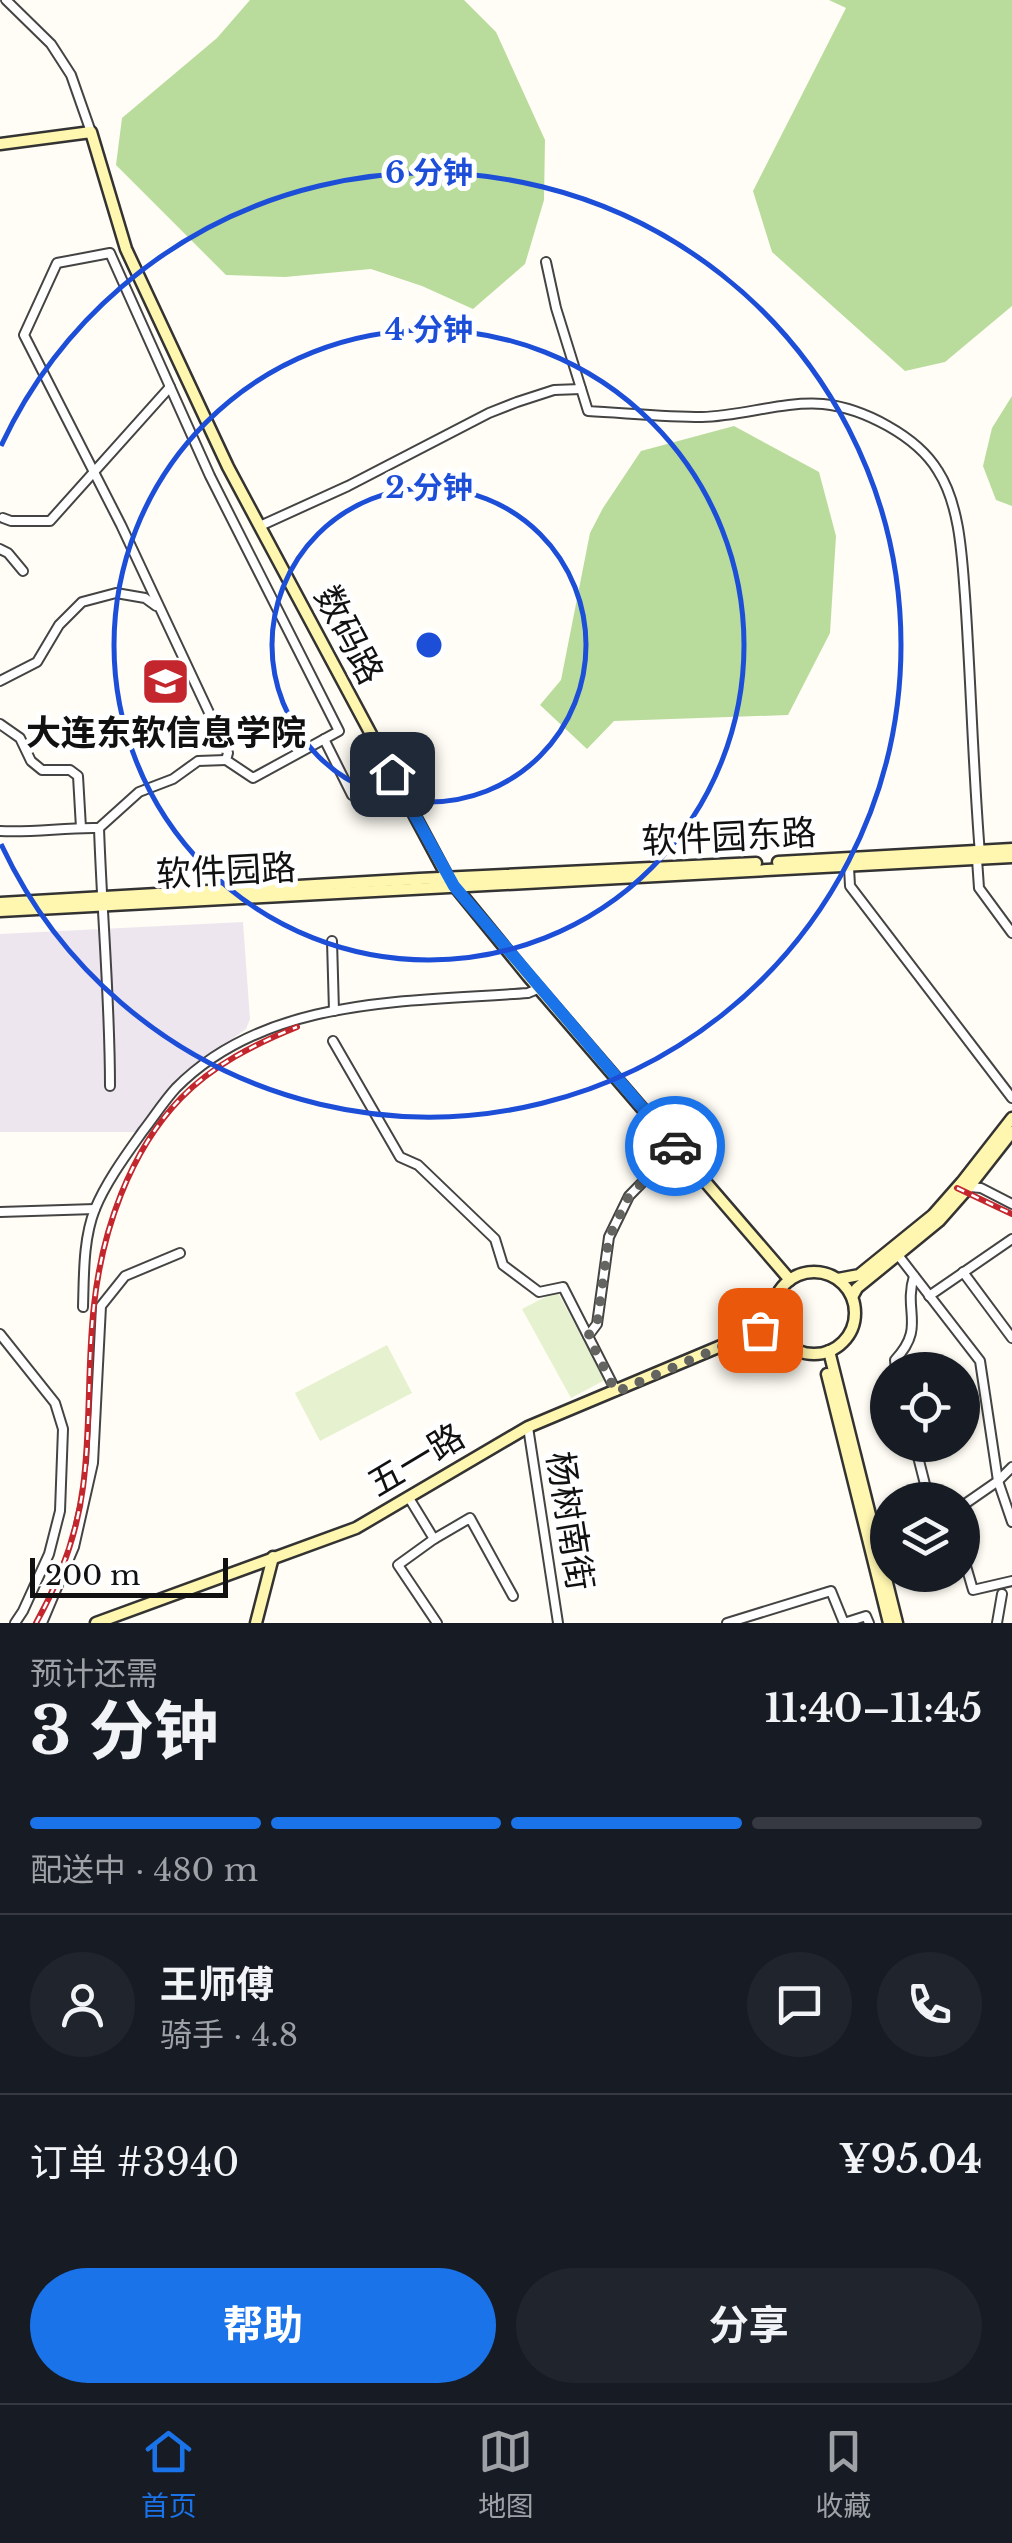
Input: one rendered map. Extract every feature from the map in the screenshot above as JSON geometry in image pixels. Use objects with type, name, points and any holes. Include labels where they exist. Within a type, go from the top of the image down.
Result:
[{"type":"main road","points":[[0,144],[90,132]]},
{"type":"main road","name":"数码路","points":[[90,132],[126,249],[240,490],[451,882],[790,1280]]},
{"type":"main road","name":"软件园东路","points":[[451,882],[477,885],[848,867],[979,856],[1012,848]]},
{"type":"main road","points":[[420,879],[431,868],[433,850]]},
{"type":"main road","name":"软件园东路","points":[[451,882],[1012,857]]},
{"type":"main road","name":"软件园路","points":[[0,911],[420,879],[451,882]]},
{"type":"main road","name":"软件园路","points":[[0,903],[451,882]]},
{"type":"main road","points":[[471,906],[477,885]]},
{"type":"main road","points":[[838,1279],[859,1275],[933,1214],[1012,1118]]},
{"type":"main road","points":[[852,1297],[857,1288],[939,1221],[1012,1132]]},
{"type":"main road","points":[[814,1272],[838,1279],[852,1297],[856,1310],[848,1338],[826,1352],[800,1352],[790,1346],[775,1327],[777,1296],[790,1280],[801,1274],[814,1272]]},
{"type":"main road","points":[[760,1330],[773,1313]]},
{"type":"main road","points":[[760,1330],[780,1335]]},
{"type":"main road","name":"五一路","points":[[96,1623],[356,1528],[528,1426],[760,1330]]},
{"type":"main road","points":[[826,1352],[870,1522]]},
{"type":"main road","points":[[256,1623],[273,1557]]},
{"type":"main road","points":[[885,1592],[889,1623]]},
{"type":"main road","points":[[889,1592],[897,1623]]},
{"type":"street","name":"数码路","points":[[6,0],[51,44],[71,74],[90,132]]},
{"type":"street","points":[[0,831],[99,828],[139,792],[173,779],[198,761],[226,760],[253,778],[340,730],[222,499],[110,253],[56,263],[24,335],[122,525],[228,753],[226,760]]},
{"type":"street","points":[[546,262],[588,411],[705,417],[792,404],[848,408],[881,421],[910,441],[938,470],[956,515],[964,565],[979,888],[1012,933]]},
{"type":"street","points":[[3,518],[50,521],[170,388]]},
{"type":"street","points":[[260,526],[490,413],[554,390],[582,389]]},
{"type":"street","points":[[222,499],[240,490]]},
{"type":"street","points":[[0,549],[23,572]]},
{"type":"street","points":[[0,681],[36,662],[59,625],[82,602],[116,593],[146,598],[160,608]]},
{"type":"street","points":[[308,670],[330,657]]},
{"type":"street","points":[[0,724],[20,738],[31,761],[42,770],[70,770],[78,776],[81,828]]},
{"type":"street","points":[[324,739],[352,795],[392,774]]},
{"type":"street","points":[[99,828],[110,1012],[110,1086]]},
{"type":"street","points":[[848,867],[850,886],[1012,1098]]},
{"type":"street","points":[[332,941],[334,1011]]},
{"type":"street","points":[[83,1307],[87,1246],[95,1209],[133,1145],[176,1088],[215,1056],[252,1034],[298,1018],[357,1007],[540,988]]},
{"type":"street","points":[[333,1041],[400,1157],[418,1166],[494,1239],[503,1265],[539,1292],[563,1287],[616,1392]]},
{"type":"street","points":[[1003,1088],[1012,1080]]},
{"type":"street","points":[[588,1336],[597,1324],[609,1237],[629,1196],[676,1148]]},
{"type":"street","points":[[969,1188],[981,1188],[1012,1204]]},
{"type":"street","points":[[0,1212],[95,1209]]},
{"type":"street","points":[[929,1296],[1012,1239]]},
{"type":"street","points":[[42,1623],[74,1548],[90,1480],[101,1306],[125,1276],[180,1253]]},
{"type":"street","points":[[898,1255],[980,1360],[998,1481],[1012,1522]]},
{"type":"street","points":[[963,1272],[1012,1338]]},
{"type":"street","points":[[903,1352],[913,1332],[909,1291],[914,1276]]},
{"type":"street","points":[[0,1334],[55,1402],[63,1430],[60,1511],[49,1554],[15,1623]]},
{"type":"street","name":"杨树南街","points":[[528,1426],[558,1623]]},
{"type":"street","points":[[980,1494],[1012,1467]]},
{"type":"street","points":[[409,1498],[434,1538]]},
{"type":"street","points":[[436,1623],[398,1565],[470,1518],[513,1596]]},
{"type":"street","points":[[980,1588],[1012,1581]]},
{"type":"street","points":[[727,1623],[831,1591],[844,1623],[866,1616],[869,1623]]},
{"type":"street","points":[[998,1623],[1002,1594]]},
{"type":"shaded area","points":[[243,922],[250,1019],[246,1029],[181,1075],[138,1132],[0,1132],[0,934]]},
{"type":"green space","points":[[250,0],[464,0],[496,32],[545,140],[544,200],[525,264],[473,309],[371,269],[285,277],[226,275],[116,165],[122,118],[217,38]]},
{"type":"green space","points":[[829,0],[1012,0],[1012,306],[945,362],[905,371],[772,252],[753,191],[846,8]]},
{"type":"green space","points":[[1012,396],[1012,506],[996,500],[983,466],[992,428]]},
{"type":"green space","points":[[734,426],[819,472],[836,536],[830,633],[788,715],[614,721],[587,749],[540,705],[561,680],[590,533],[641,451]]},
{"type":"green space","points":[[557,1291],[605,1380],[571,1398],[522,1309]]},
{"type":"green space","points":[[387,1345],[412,1393],[320,1441],[295,1393]]},
{"type":"railway","points":[[36,1623],[66,1557],[80,1505],[94,1305],[104,1249],[121,1194],[147,1143],[181,1098],[235,1056],[297,1027]]},
{"type":"railway","points":[[957,1188],[1012,1214]]},
{"type":"way so far","points":[[675,1146],[629,1196],[609,1237],[597,1324],[588,1336],[616,1392],[760,1330]]},
{"type":"place","name":"大连东软信息学院","points":[[166,681]]},
{"type":"route","points":[[392,774],[454,886],[675,1146]]}]
